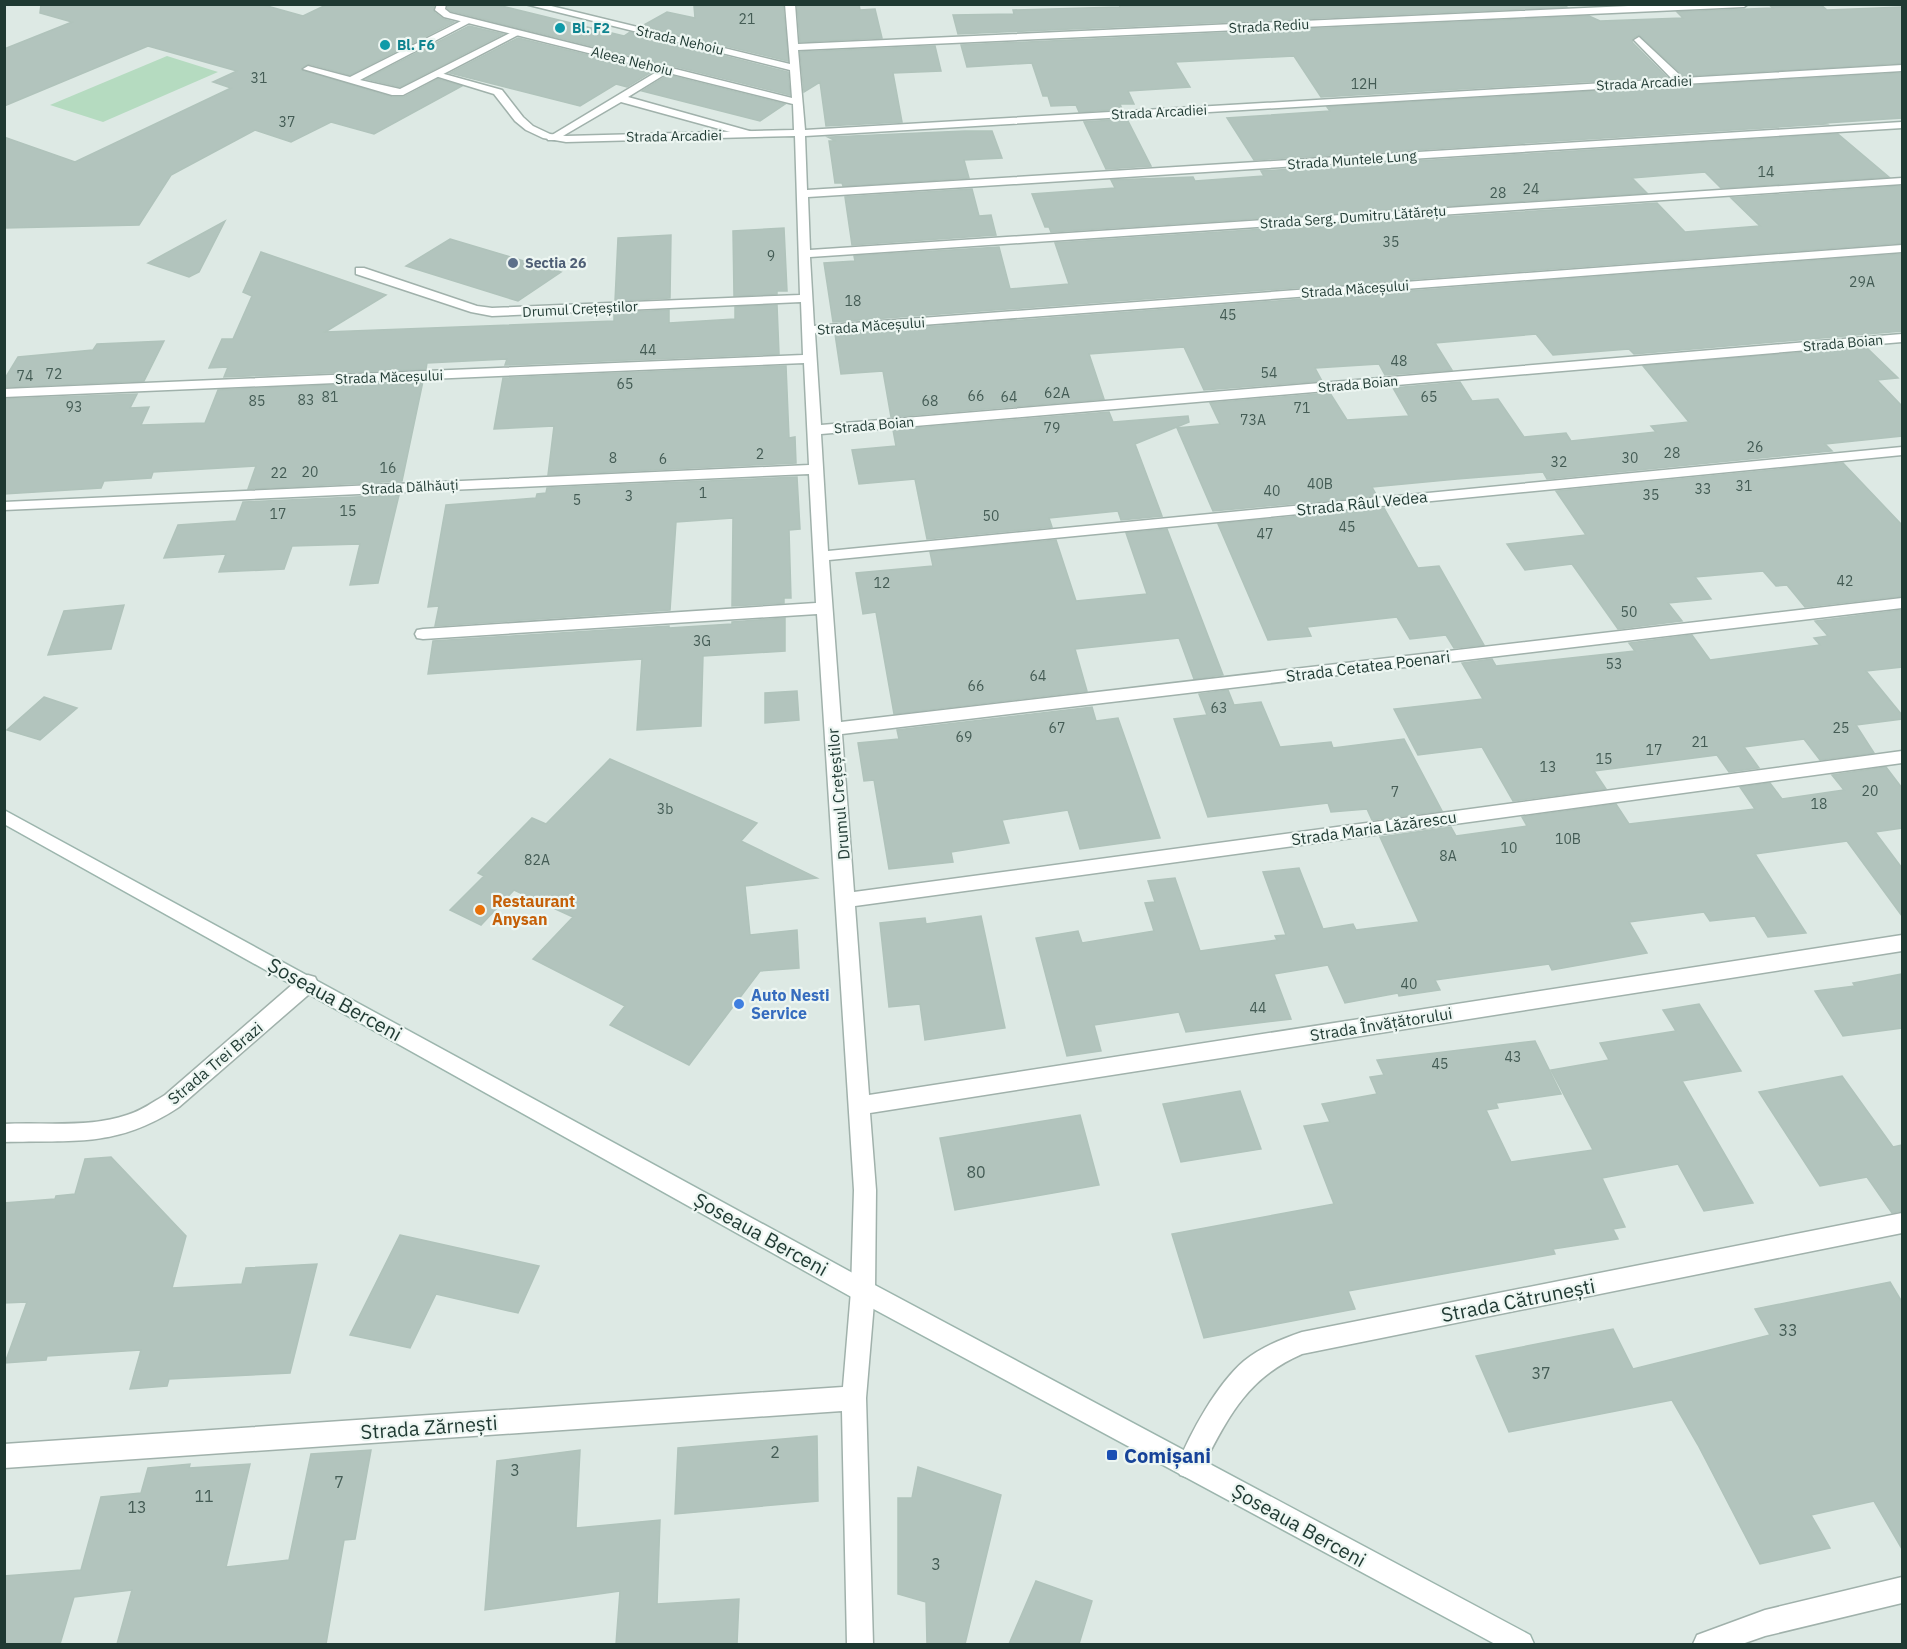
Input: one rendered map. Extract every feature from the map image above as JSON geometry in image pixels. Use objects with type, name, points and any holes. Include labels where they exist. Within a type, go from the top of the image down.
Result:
[{"type":"street","name":"Aleea Nehoiu","points":[[442,4],[440,7],[442,13],[468,21],[797,102]]},
{"type":"street","name":"Strada Nehoiu","points":[[529,4],[795,68]]},
{"type":"street","name":"Drumul Crețeștilor","points":[[790,4],[800,133],[806,298],[821,556],[865,1190],[863,1291],[854,1398],[860,1644]]},
{"type":"street","name":"Strada Rediu","points":[[794,47],[1744,4]]},
{"type":"street","points":[[350,81],[468,21]]},
{"type":"street","points":[[308,69],[403,93],[517,33]]},
{"type":"street","points":[[1639,40],[1680,81]]},
{"type":"street","name":"Strada Arcadiei","points":[[437,75],[498,92],[519,119],[539,134],[552,138],[800,133],[1902,68]]},
{"type":"street","points":[[552,138],[667,70]]},
{"type":"street","points":[[619,98],[750,134]]},
{"type":"street","name":"Strada Muntele Lung","points":[[801,194],[1902,125]]},
{"type":"street","name":"Strada Serg. Dumitru Lătărețu","points":[[804,254],[1902,181]]},
{"type":"street","name":"Strada Măceșului","points":[[808,330],[1902,248]]},
{"type":"street","name":"Drumul Crețeștilor","points":[[360,271],[475,309],[492,312],[806,298]]},
{"type":"street","name":"Strada Boian","points":[[814,430],[1902,338]]},
{"type":"street","name":"Strada Măceșului","points":[[4,393],[810,359]]},
{"type":"street","name":"Strada Râul Vedea","points":[[821,556],[1902,451]]},
{"type":"street","name":"Strada Dălhăuți","points":[[4,506],[816,469]]},
{"type":"street","name":"Strada Cetatea Poenari","points":[[833,729],[1902,603]]},
{"type":"street","points":[[423,634],[825,608]]},
{"type":"street","name":"Strada Maria Lăzărescu","points":[[846,900],[1902,757]]},
{"type":"street","name":"Șoseaua Berceni","points":[[4,816],[863,1291],[1521,1644]]},
{"type":"street","name":"Strada Învățătorului","points":[[860,1105],[1902,943]]},
{"type":"street","name":"Strada Trei Brazi","points":[[4,1133],[127,1125],[156,1111],[171,1101],[308,983]]},
{"type":"street","name":"Strada Cătrunești","points":[[1189,1466],[1226,1403],[1251,1370],[1277,1353],[1302,1343],[1902,1223]]},
{"type":"street","name":"Strada Zărnești","points":[[4,1456],[854,1398]]},
{"type":"street","points":[[1706,1644],[1765,1623],[1902,1590]]},
{"type":"green space","points":[[167,56],[218,72],[103,122],[50,105]]},
{"type":"building","points":[[41,4],[260,4],[303,16],[328,4],[434,4],[434,12],[443,19],[454,22],[350,75],[309,64],[301,70],[392,97],[404,97],[438,79],[462,86],[374,134],[331,122],[291,142],[255,130],[171,175],[139,225],[4,228],[4,137],[75,162],[231,88],[213,82],[237,71],[148,46],[4,106],[4,49],[72,22],[40,13]]},
{"type":"building","points":[[448,4],[494,4],[624,36],[630,32],[788,72],[790,95],[451,11],[447,8]]},
{"type":"building","points":[[783,4],[788,61],[642,26],[667,12],[695,18],[694,6]]},
{"type":"building","points":[[797,4],[859,4],[860,10],[875,9],[882,38],[800,42]]},
{"type":"building","points":[[1119,4],[1564,4],[1567,7],[958,34],[953,15],[1014,14],[1013,10],[1120,7]]},
{"type":"building","points":[[1768,4],[1820,4],[1827,10],[1902,7],[1902,63],[1684,76],[1639,35],[1633,38],[1632,42],[1667,77],[1321,97],[1294,56],[1175,62],[1190,87],[1128,91],[1134,104],[1120,104],[1122,109],[1079,112],[1076,105],[1051,106],[1048,96],[1043,96],[1032,63],[967,67],[961,45],[1589,16],[1600,21],[1683,18],[1677,12],[1773,8]]},
{"type":"building","points":[[469,26],[503,34],[400,87],[366,79]]},
{"type":"building","points":[[518,38],[653,71],[627,87],[616,84],[580,106],[450,73]]},
{"type":"building","points":[[935,46],[941,71],[893,73],[902,122],[826,126],[820,82],[804,92],[800,52]]},
{"type":"building","points":[[1902,73],[1902,118],[1825,123],[1827,124],[1254,160],[1227,118],[1330,111],[1327,107]]},
{"type":"building","points":[[668,75],[785,104],[760,121],[642,91]]},
{"type":"building","points":[[1127,119],[1151,166],[1106,169],[1084,122]]},
{"type":"building","points":[[992,131],[1002,158],[964,160],[969,178],[843,186],[842,183],[835,183],[829,141],[836,141],[828,137]]},
{"type":"building","points":[[1838,134],[1889,177],[1721,188],[1705,172],[1632,178],[1647,193],[1051,232],[1049,227],[1045,227],[1032,194],[1115,188],[1111,180],[1193,177],[1195,181],[1264,176],[1261,171]]},
{"type":"building","points":[[1900,186],[1902,188],[1902,243],[833,322],[824,263],[855,261],[854,256],[999,247],[1010,289],[1069,284],[1055,243],[1657,203],[1685,232],[1760,226],[1731,198]]},
{"type":"building","points":[[972,189],[979,216],[991,215],[996,235],[852,245],[845,197]]},
{"type":"building","points":[[225,221],[199,272],[189,277],[148,263]]},
{"type":"building","points":[[784,228],[787,291],[777,291],[777,294],[734,296],[733,231]]},
{"type":"building","points":[[671,235],[670,298],[615,301],[618,238]]},
{"type":"building","points":[[450,239],[561,272],[518,301],[406,266]]},
{"type":"building","points":[[261,252],[386,295],[325,332],[614,321],[614,313],[669,310],[669,323],[735,319],[735,307],[777,305],[779,354],[505,365],[507,359],[427,363],[426,369],[224,377],[228,367],[209,368],[222,339],[233,339],[252,296],[243,292]]},
{"type":"building","points":[[1902,254],[1902,331],[1634,354],[1629,349],[1553,355],[1536,334],[1435,343],[1452,370],[1385,375],[1379,364],[1315,368],[1322,381],[1204,390],[1184,347],[1089,354],[1104,399],[891,417],[883,371],[841,374],[835,334]]},
{"type":"building","points":[[164,341],[144,381],[4,387],[4,380],[18,357],[93,350],[97,344]]},
{"type":"building","points":[[1866,347],[1898,378],[1877,380],[1902,406],[1902,436],[1825,444],[1832,451],[1547,479],[1543,472],[1372,487],[1377,496],[1213,511],[1177,428],[1220,424],[1210,403],[1330,393],[1347,420],[1409,416],[1393,388],[1460,382],[1472,401],[1498,399],[1524,437],[1566,433],[1571,441],[1656,432],[1651,426],[1689,422],[1643,366]]},
{"type":"building","points":[[786,366],[789,438],[795,437],[796,463],[548,475],[554,426],[494,429],[503,378]]},
{"type":"building","points":[[423,381],[402,481],[248,489],[256,466],[153,472],[151,478],[104,481],[101,488],[4,494],[4,399],[137,394],[130,408],[149,407],[141,425],[205,423],[218,390]]},
{"type":"building","points":[[1109,412],[1113,422],[1188,416],[1189,422],[1135,444],[1162,516],[1121,520],[1118,511],[1049,518],[1052,527],[927,539],[915,479],[859,484],[852,450],[896,446],[893,430]]},
{"type":"building","points":[[1843,463],[1902,525],[1902,596],[1805,607],[1787,585],[1776,586],[1763,571],[1695,577],[1711,599],[1668,603],[1682,621],[1618,629],[1572,564],[1525,570],[1507,544],[1586,535],[1556,491]]},
{"type":"building","points":[[797,477],[800,529],[789,530],[791,598],[784,598],[784,603],[732,606],[733,518],[676,522],[670,610],[435,626],[439,606],[428,607],[446,505],[536,498],[537,494],[546,493],[547,488]]},
{"type":"building","points":[[399,495],[378,583],[350,585],[360,544],[292,546],[284,569],[219,572],[226,554],[164,558],[178,525],[236,521],[243,502]]},
{"type":"building","points":[[1384,508],[1418,568],[1439,566],[1484,645],[1454,648],[1446,635],[1410,639],[1397,617],[1307,627],[1311,636],[1268,640],[1218,524]]},
{"type":"building","points":[[1167,529],[1223,675],[1194,679],[1179,638],[1075,649],[1087,691],[894,714],[876,612],[863,614],[856,573],[933,566],[930,552],[1056,540],[1076,601],[1147,594],[1126,533]]},
{"type":"building","points":[[124,605],[111,649],[48,655],[64,611]]},
{"type":"building","points":[[1902,610],[1902,667],[1866,671],[1902,715],[1902,719],[1856,725],[1874,753],[1820,760],[1804,739],[1744,747],[1759,768],[1729,772],[1717,755],[1594,771],[1606,789],[1513,801],[1482,747],[1418,755],[1394,709],[1483,699],[1462,663],[1492,659],[1496,666],[1635,651],[1629,643],[1692,635],[1710,660],[1820,645],[1814,638],[1828,636],[1815,621]]},
{"type":"building","points":[[785,618],[785,651],[703,656],[701,726],[637,730],[642,659],[428,674],[433,641],[732,624],[732,622]]},
{"type":"building","points":[[1228,690],[1234,705],[1261,702],[1280,747],[1331,742],[1333,748],[1404,739],[1442,811],[1372,820],[1367,809],[1331,812],[1328,803],[1208,817],[1174,719],[1207,715],[1199,694]]},
{"type":"building","points":[[797,691],[799,720],[765,723],[765,693]]},
{"type":"building","points":[[44,697],[77,708],[40,740],[7,730]]},
{"type":"building","points":[[1092,707],[1096,721],[1118,718],[1160,838],[1080,849],[1068,810],[1002,820],[1009,843],[951,852],[953,862],[889,869],[874,780],[864,781],[858,743],[899,739],[897,730]]},
{"type":"building","points":[[610,759],[757,823],[741,841],[817,878],[745,886],[750,935],[797,930],[799,968],[760,971],[689,1065],[610,1025],[625,1006],[533,959],[573,917],[514,890],[481,925],[450,910],[484,876],[478,873],[532,818],[546,824]]},
{"type":"building","points":[[1886,767],[1902,788],[1902,828],[1875,832],[1902,868],[1902,916],[1847,841],[1755,854],[1806,933],[1768,937],[1755,916],[1710,921],[1704,912],[1629,922],[1647,953],[1552,970],[1549,964],[1435,980],[1440,990],[1399,996],[1398,993],[1345,1003],[1328,965],[1274,974],[1291,1019],[1186,1032],[1179,1012],[1094,1025],[1101,1051],[1067,1056],[1036,938],[1078,931],[1082,943],[1154,931],[1145,903],[1155,902],[1148,881],[1175,878],[1200,951],[1277,940],[1275,936],[1286,935],[1263,872],[1299,868],[1323,929],[1353,924],[1356,930],[1419,922],[1380,837],[1451,827],[1456,836],[1527,826],[1522,817],[1616,804],[1629,824],[1755,809],[1740,787],[1770,783],[1782,799],[1844,790],[1832,775]]},
{"type":"building","points":[[981,916],[1005,1028],[925,1040],[920,1004],[889,1007],[880,923],[925,918],[926,924]]},
{"type":"building","points":[[1902,974],[1902,1028],[1843,1036],[1815,991],[1855,986],[1853,983]]},
{"type":"building","points":[[1699,1004],[1741,1071],[1682,1081],[1753,1203],[1704,1211],[1678,1164],[1602,1178],[1625,1227],[1613,1229],[1618,1239],[1553,1249],[1555,1254],[1348,1291],[1355,1309],[1204,1338],[1172,1234],[1334,1204],[1304,1126],[1330,1122],[1322,1104],[1377,1094],[1370,1077],[1384,1075],[1377,1060],[1535,1041],[1561,1094],[1496,1103],[1498,1108],[1486,1110],[1511,1162],[1593,1150],[1551,1070],[1609,1060],[1600,1043],[1676,1031],[1663,1010]]},
{"type":"building","points":[[1842,1076],[1893,1147],[1902,1145],[1902,1211],[1892,1213],[1867,1177],[1820,1186],[1759,1092]]},
{"type":"building","points":[[1240,1091],[1261,1149],[1181,1162],[1163,1104]]},
{"type":"building","points":[[1080,1115],[1099,1185],[955,1210],[940,1138]]},
{"type":"building","points":[[111,1157],[186,1236],[172,1288],[242,1284],[246,1268],[317,1264],[290,1373],[169,1379],[167,1386],[130,1389],[141,1350],[47,1356],[46,1360],[5,1363],[27,1302],[4,1303],[4,1203],[55,1199],[56,1196],[75,1194],[85,1159]]},
{"type":"building","points":[[400,1235],[539,1266],[518,1313],[436,1294],[410,1348],[350,1335]]},
{"type":"building","points":[[1890,1282],[1902,1302],[1902,1549],[1874,1501],[1811,1515],[1830,1548],[1760,1564],[1672,1400],[1509,1432],[1476,1356],[1613,1329],[1633,1369],[1770,1335],[1755,1309]]},
{"type":"building","points":[[817,1436],[818,1501],[675,1514],[678,1448]]},
{"type":"building","points":[[371,1450],[355,1539],[344,1540],[326,1644],[117,1644],[132,1590],[74,1597],[60,1644],[4,1644],[4,1576],[81,1570],[101,1497],[141,1493],[148,1468],[190,1464],[189,1468],[250,1464],[226,1567],[289,1560],[311,1454]]},
{"type":"building","points":[[580,1450],[576,1528],[660,1520],[657,1604],[739,1599],[737,1644],[616,1644],[620,1591],[485,1610],[497,1461]]},
{"type":"building","points":[[918,1467],[1001,1495],[965,1644],[927,1644],[926,1602],[898,1594],[898,1498],[912,1498]]},
{"type":"building","points":[[1036,1581],[1092,1601],[1079,1644],[1009,1644]]},
{"type":"place","name":"Bl. F2","points":[[560,28]]},
{"type":"place","name":"Bl. F6","points":[[385,45]]},
{"type":"place","name":"Sectia 26","points":[[513,263]]},
{"type":"place","name":"Restaurant Anysan","points":[[480,910]]},
{"type":"place","name":"Auto Nesti Service","points":[[739,1004]]},
{"type":"place","name":"Comișani","points":[[1112,1455]]}]
